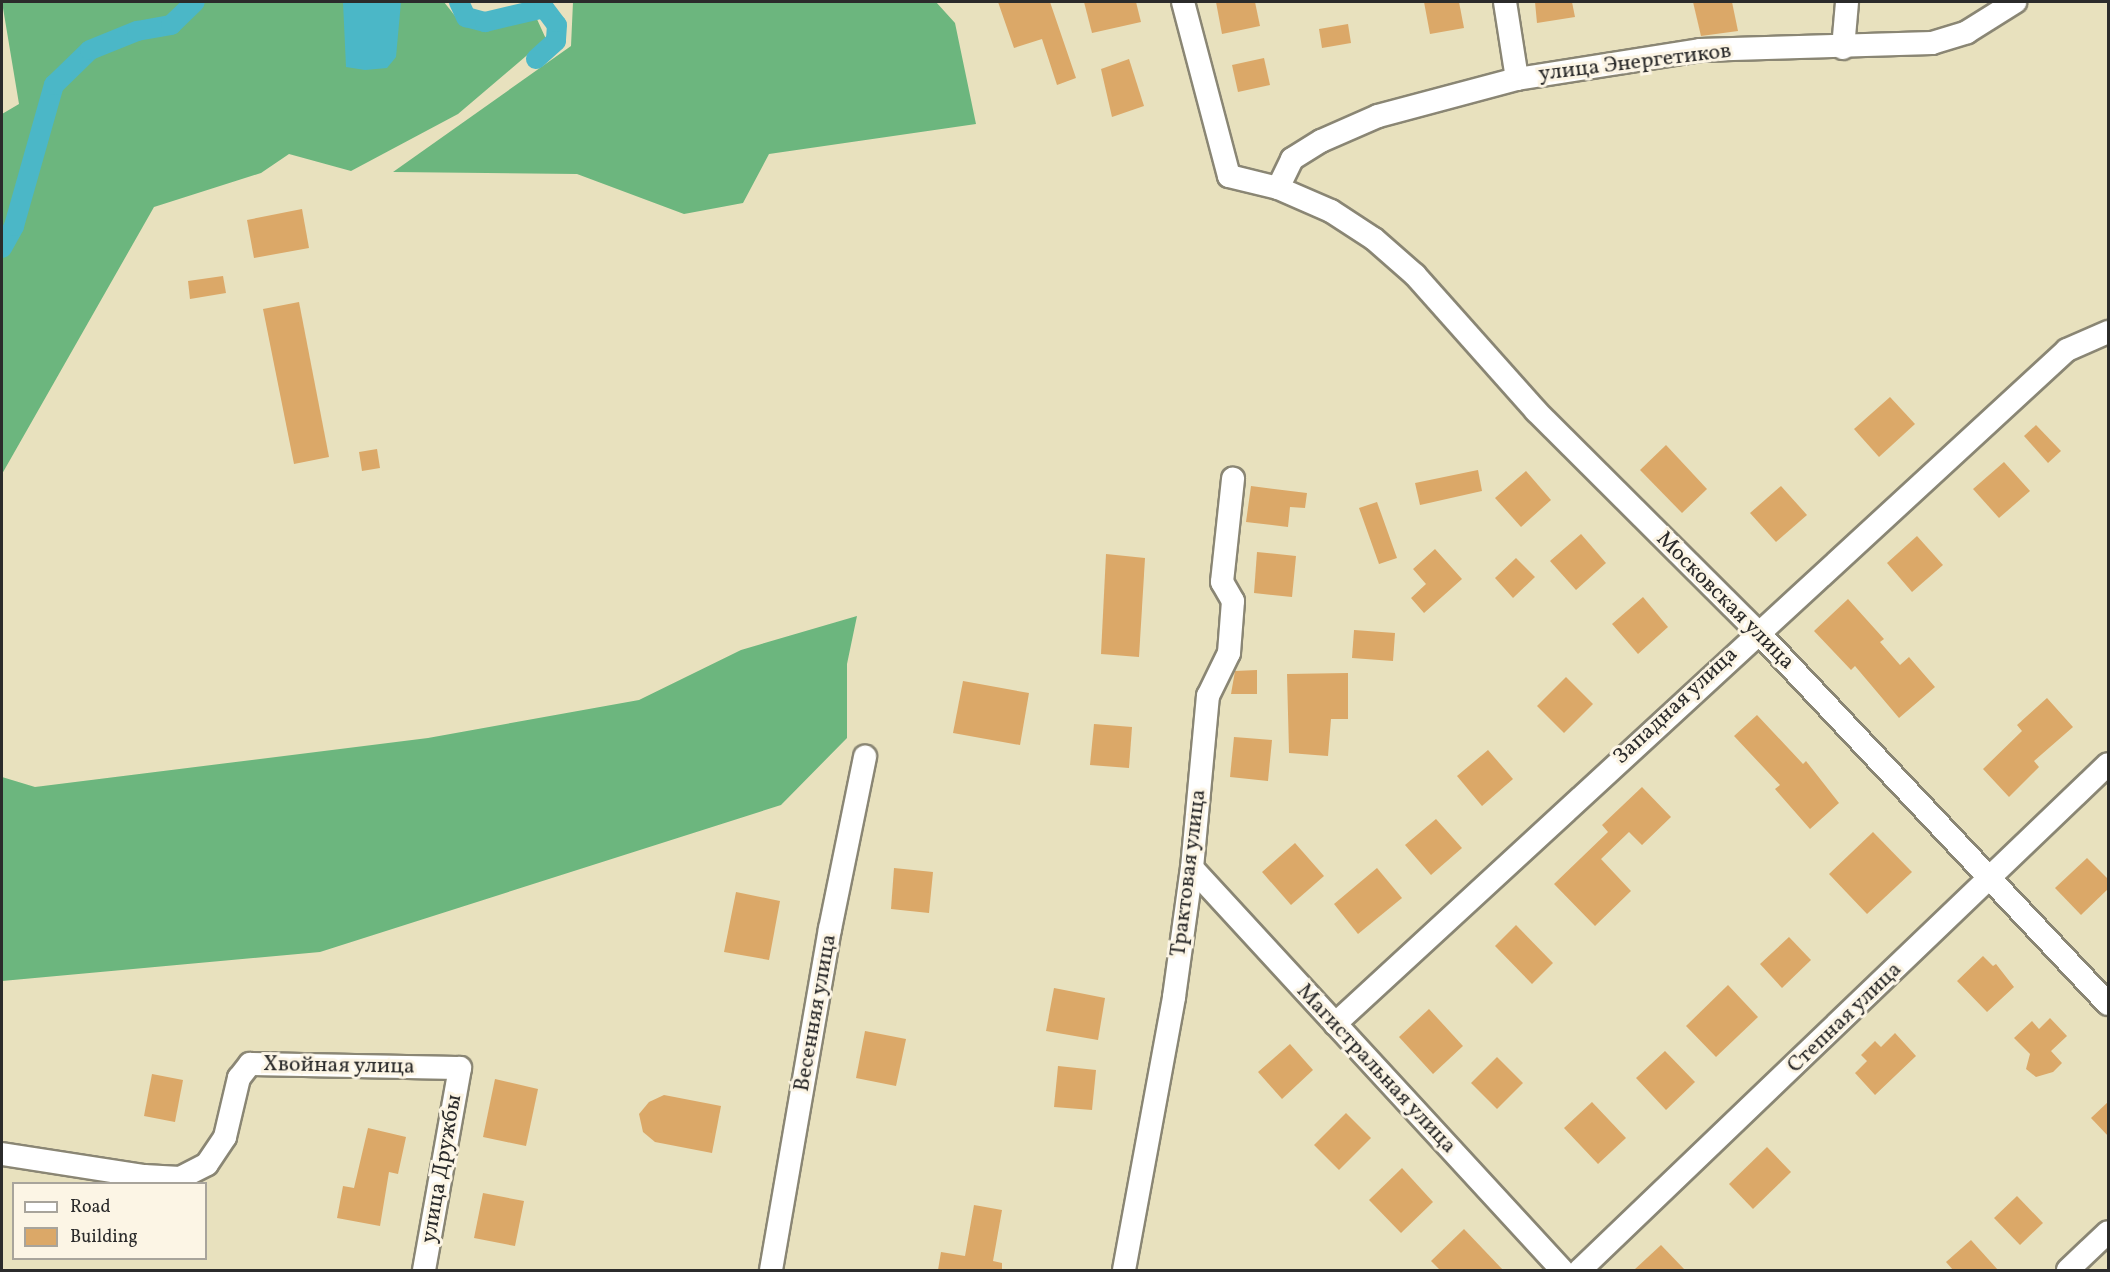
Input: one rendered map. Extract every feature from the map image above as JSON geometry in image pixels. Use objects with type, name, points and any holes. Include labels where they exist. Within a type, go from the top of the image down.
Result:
[{"type":"street","name":"Московская улица","points":[[1183,2],[1229,176],[1278,188],[1331,211],[1374,239],[1415,275],[1536,411],[1757,632],[2109,1005]]},
{"type":"street","points":[[1505,2],[1517,79]]},
{"type":"street","points":[[1843,48],[1847,2]]},
{"type":"street","name":"улица Энергетиков","points":[[1278,188],[1292,159],[1321,141],[1378,116],[1517,79],[1700,50],[1843,48],[1932,43],[1967,32],[2015,2]]},
{"type":"street","name":"Западная улица","points":[[1335,1024],[1757,632],[2067,350],[2109,332]]},
{"type":"street","name":"Трактовая улица","points":[[1124,1270],[1174,997],[1192,868],[1208,696],[1229,653],[1233,601],[1222,582],[1233,479]]},
{"type":"street","name":"Весенняя улица","points":[[771,1270],[830,929],[865,757]]},
{"type":"street","name":"Степная улица","points":[[1580,1270],[2109,764]]},
{"type":"street","name":"Магистральная улица","points":[[1192,868],[1562,1270]]},
{"type":"street","name":"Хвойная улица","points":[[2,1154],[144,1176],[180,1178],[207,1164],[225,1137],[239,1078],[250,1064],[460,1068]]},
{"type":"street","name":"улица Дружбы","points":[[424,1270],[460,1068]]},
{"type":"street","points":[[2068,1270],[2109,1232]]},
{"type":"green space","points":[[2,2],[444,2],[463,26],[536,17],[546,39],[458,114],[351,171],[289,154],[261,173],[154,207],[2,474],[2,114],[19,104]]},
{"type":"green space","points":[[573,2],[936,2],[955,23],[976,124],[769,154],[743,203],[684,214],[577,174],[393,172],[571,46]]},
{"type":"green space","points":[[857,616],[847,664],[847,738],[781,805],[320,952],[2,981],[2,777],[35,787],[428,738],[639,700],[741,650]]},
{"type":"water","points":[[343,2],[401,2],[396,57],[387,68],[365,70],[346,67]]},
{"type":"building","points":[[998,2],[1050,2],[1076,78],[1057,85],[1042,39],[1014,48]]},
{"type":"building","points":[[1084,2],[1136,2],[1141,22],[1092,33]]},
{"type":"building","points":[[1216,2],[1255,2],[1260,26],[1222,34]]},
{"type":"building","points":[[1424,2],[1459,2],[1464,28],[1430,34]]},
{"type":"building","points":[[1535,2],[1572,2],[1575,17],[1537,23]]},
{"type":"building","points":[[1693,2],[1732,2],[1738,31],[1701,36]]},
{"type":"building","points":[[1348,24],[1351,43],[1322,48],[1319,29]]},
{"type":"building","points":[[1264,58],[1270,85],[1238,92],[1232,65]]},
{"type":"building","points":[[1129,59],[1144,106],[1112,117],[1101,69]]},
{"type":"building","points":[[302,209],[309,248],[254,258],[247,220]]},
{"type":"building","points":[[223,276],[226,293],[190,299],[188,281]]},
{"type":"building","points":[[299,302],[329,457],[294,464],[263,309]]},
{"type":"building","points":[[1890,397],[1915,424],[1879,457],[1854,429]]},
{"type":"building","points":[[2036,425],[2061,451],[2048,463],[2024,436]]},
{"type":"building","points":[[1666,445],[1707,489],[1682,513],[1640,470]]},
{"type":"building","points":[[377,449],[380,468],[362,471],[359,452]]},
{"type":"building","points":[[2004,462],[2030,491],[1999,518],[1973,489]]},
{"type":"building","points":[[1478,470],[1482,491],[1420,505],[1415,483]]},
{"type":"building","points":[[1526,471],[1551,500],[1521,527],[1495,498]]},
{"type":"building","points":[[1251,486],[1307,493],[1305,508],[1290,507],[1288,527],[1246,522]]},
{"type":"building","points":[[1781,486],[1807,515],[1776,542],[1750,513]]},
{"type":"building","points":[[1377,502],[1397,558],[1379,564],[1359,508]]},
{"type":"building","points":[[1581,534],[1606,563],[1576,590],[1550,561]]},
{"type":"building","points":[[1917,536],[1943,565],[1912,592],[1887,563]]},
{"type":"building","points":[[1435,549],[1462,579],[1424,613],[1411,598],[1426,584],[1413,569]]},
{"type":"building","points":[[1257,552],[1296,556],[1292,597],[1254,593]]},
{"type":"building","points":[[1106,554],[1145,558],[1139,657],[1101,654]]},
{"type":"building","points":[[1516,558],[1535,577],[1513,598],[1495,578]]},
{"type":"building","points":[[1643,597],[1668,627],[1638,654],[1612,624]]},
{"type":"building","points":[[1848,599],[1884,639],[1880,642],[1900,665],[1909,657],[1935,687],[1899,718],[1855,666],[1851,670],[1814,631]]},
{"type":"building","points":[[1354,630],[1395,633],[1393,661],[1352,658]]},
{"type":"building","points":[[1257,670],[1257,694],[1231,694],[1235,671]]},
{"type":"building","points":[[1348,673],[1348,719],[1331,719],[1328,756],[1289,753],[1287,674]]},
{"type":"building","points":[[1566,677],[1593,704],[1564,733],[1537,706]]},
{"type":"building","points":[[963,681],[1029,693],[1020,745],[953,733]]},
{"type":"building","points":[[2047,698],[2073,727],[2034,761],[2039,767],[2009,797],[1983,769],[2022,731],[2017,725]]},
{"type":"building","points":[[1757,715],[1803,764],[1806,761],[1839,803],[1810,829],[1775,789],[1780,785],[1734,736]]},
{"type":"building","points":[[1094,724],[1132,727],[1129,768],[1090,765]]},
{"type":"building","points":[[1234,737],[1272,740],[1268,781],[1230,777]]},
{"type":"building","points":[[1488,750],[1513,779],[1482,806],[1457,776]]},
{"type":"building","points":[[1642,787],[1671,817],[1642,845],[1629,832],[1601,859],[1631,891],[1595,926],[1554,884],[1608,832],[1602,825]]},
{"type":"building","points":[[1436,819],[1462,848],[1431,875],[1405,845]]},
{"type":"building","points":[[1873,832],[1912,872],[1867,914],[1829,874]]},
{"type":"building","points":[[1295,843],[1324,876],[1291,905],[1262,872]]},
{"type":"building","points":[[2087,858],[2109,880],[2109,888],[2081,915],[2055,888]]},
{"type":"building","points":[[894,868],[933,872],[929,913],[891,909]]},
{"type":"building","points":[[1377,868],[1402,898],[1358,934],[1334,904]]},
{"type":"building","points":[[736,892],[780,901],[769,960],[724,952]]},
{"type":"building","points":[[1516,925],[1553,963],[1532,984],[1495,946]]},
{"type":"building","points":[[1789,937],[1811,960],[1782,988],[1760,964]]},
{"type":"building","points":[[1983,956],[1993,966],[1996,964],[2014,987],[1987,1012],[1957,981]]},
{"type":"building","points":[[1728,985],[1758,1017],[1716,1057],[1686,1026]]},
{"type":"building","points":[[1054,988],[1105,998],[1098,1040],[1046,1031]]},
{"type":"building","points":[[1429,1009],[1463,1046],[1433,1074],[1399,1037]]},
{"type":"building","points":[[2050,1018],[2067,1036],[2051,1051],[2062,1063],[2053,1072],[2036,1077],[2026,1069],[2030,1054],[2014,1038],[2032,1021],[2039,1029]]},
{"type":"building","points":[[865,1031],[906,1039],[896,1086],[856,1078]]},
{"type":"building","points":[[1895,1033],[1916,1056],[1875,1095],[1855,1073],[1867,1061],[1861,1055],[1875,1041],[1881,1047]]},
{"type":"building","points":[[1290,1044],[1313,1070],[1282,1099],[1258,1072]]},
{"type":"building","points":[[1665,1051],[1695,1082],[1666,1110],[1636,1078]]},
{"type":"building","points":[[1497,1057],[1523,1083],[1497,1109],[1471,1083]]},
{"type":"building","points":[[1058,1066],[1096,1070],[1092,1110],[1054,1107]]},
{"type":"building","points":[[152,1074],[183,1080],[175,1122],[144,1116]]},
{"type":"building","points":[[495,1079],[538,1089],[526,1146],[483,1137]]},
{"type":"building","points":[[664,1095],[721,1106],[712,1153],[655,1142],[643,1132],[639,1114],[649,1102]]},
{"type":"building","points":[[2109,1101],[2109,1137],[2091,1118]]},
{"type":"building","points":[[1592,1102],[1626,1138],[1598,1164],[1564,1128]]},
{"type":"building","points":[[1346,1113],[1371,1138],[1339,1170],[1314,1145]]},
{"type":"building","points":[[368,1128],[406,1137],[398,1174],[389,1172],[380,1226],[337,1218],[343,1186],[354,1188]]},
{"type":"building","points":[[1767,1147],[1791,1172],[1753,1209],[1729,1184]]},
{"type":"building","points":[[1402,1168],[1433,1202],[1401,1233],[1369,1200]]},
{"type":"building","points":[[483,1193],[524,1201],[515,1246],[474,1238]]},
{"type":"building","points":[[2017,1196],[2043,1223],[2020,1245],[1994,1218]]},
{"type":"building","points":[[974,1205],[1002,1210],[993,1261],[1002,1263],[1002,1270],[938,1270],[941,1252],[965,1256]]},
{"type":"building","points":[[1464,1229],[1503,1270],[1440,1270],[1431,1261]]},
{"type":"building","points":[[1971,1240],[1998,1270],[1953,1270],[1946,1262]]},
{"type":"building","points":[[1661,1245],[1685,1270],[1634,1270]]},
{"type":"waterway","points":[[2,248],[14,226],[54,85],[90,50],[137,31],[171,25],[195,2]]},
{"type":"waterway","points":[[459,2],[466,17],[485,22],[544,8],[557,25],[556,41],[536,59]]}]
